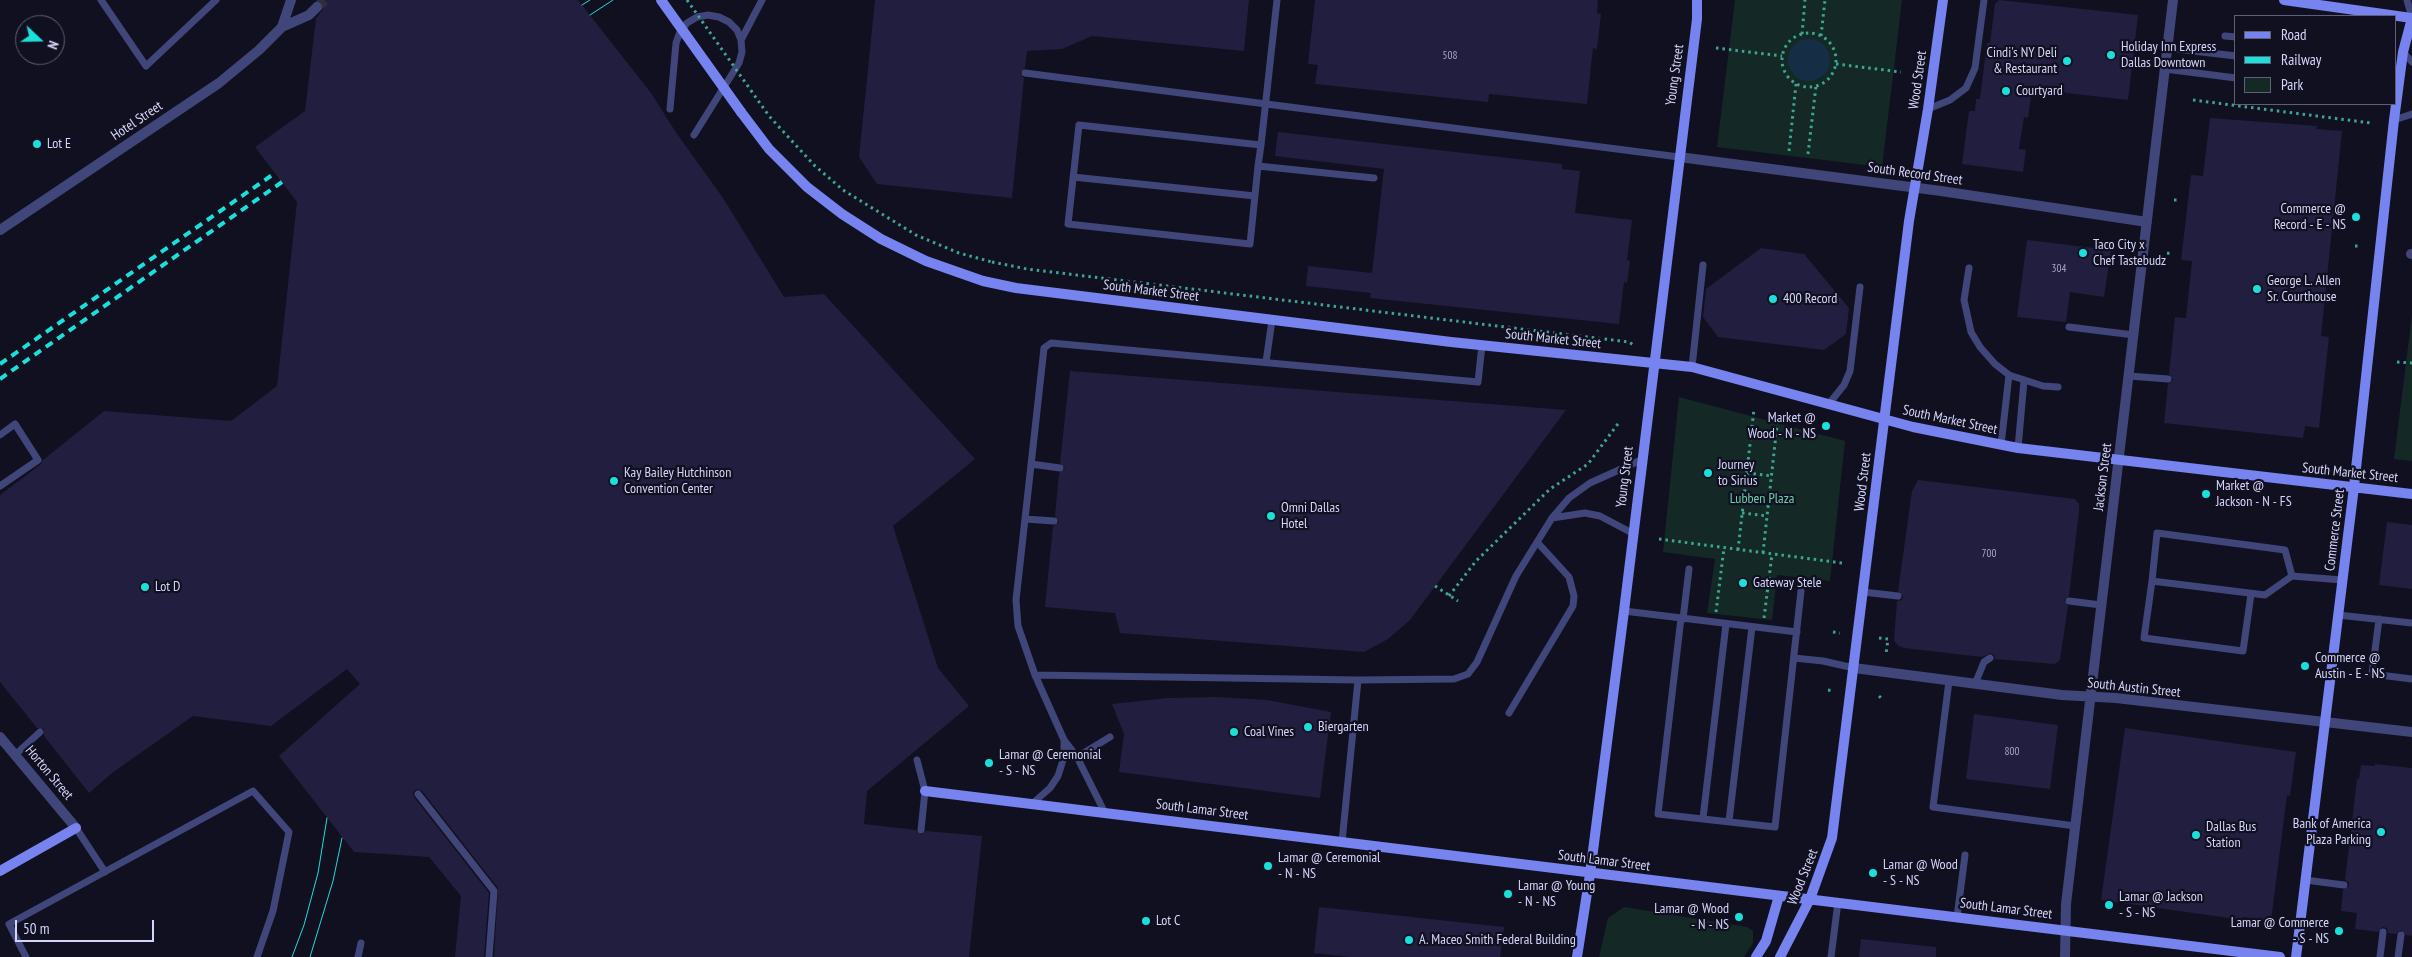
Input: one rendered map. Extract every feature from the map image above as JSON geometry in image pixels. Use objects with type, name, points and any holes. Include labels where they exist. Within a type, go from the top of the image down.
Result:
[{"type":"main road","name":"South Market Street","points":[[661,0],[769,149],[807,187],[842,214],[881,239],[926,261],[983,281],[1016,288],[1272,320],[1692,367],[1885,420],[2018,448],[2412,494]]},
{"type":"main road","name":"Young Street","points":[[1578,957],[1624,611],[1641,460],[1697,19],[1697,0]]},
{"type":"main road","name":"Wood Street","points":[[1780,957],[1810,899],[1832,838],[1915,188],[1943,0]]},
{"type":"main road","points":[[2284,0],[2391,15]]},
{"type":"main road","points":[[2397,16],[2412,18]]},
{"type":"main road","name":"Commerce Street","points":[[2397,92],[2412,18]]},
{"type":"main road","name":"Commerce Street","points":[[2296,957],[2354,487],[2395,105]]},
{"type":"main road","name":"South Lamar Street","points":[[925,791],[1104,811],[1590,874],[1838,902],[2280,957]]},
{"type":"main road","points":[[0,871],[76,828]]},
{"type":"main road","points":[[1756,957],[1766,941],[1779,896]]},
{"type":"street","name":"Hotel Street","points":[[282,27],[291,0]]},
{"type":"street","name":"Jackson Street","points":[[2065,957],[2066,904],[2173,0]]},
{"type":"street","name":"Hotel Street","points":[[0,230],[219,83],[259,50],[282,27],[309,15],[317,8]]},
{"type":"street","name":"South Record Street","points":[[1679,157],[1915,188],[2147,222]]},
{"type":"street","name":"South Austin Street","points":[[1854,668],[2062,696],[2091,696],[2412,732]]},
{"type":"street","name":"Horton Street","points":[[0,736],[76,828]]},
{"type":"lane","points":[[101,0],[146,66],[216,0]]},
{"type":"lane","points":[[741,40],[762,0]]},
{"type":"lane","points":[[1261,145],[1079,125],[1068,224],[1250,244],[1258,166],[1261,145],[1277,0]]},
{"type":"lane","points":[[1928,110],[1950,100],[1966,88],[1975,68],[1984,0]]},
{"type":"lane","points":[[2407,0],[2412,18]]},
{"type":"lane","points":[[670,109],[676,43],[680,32],[687,23],[702,16],[719,17],[733,26],[741,40],[742,52],[739,62],[694,135]]},
{"type":"lane","points":[[2225,36],[2234,37]]},
{"type":"lane","points":[[2167,48],[2234,56]]},
{"type":"lane","points":[[2165,69],[2234,78]]},
{"type":"lane","points":[[1025,73],[1679,157]]},
{"type":"lane","points":[[2394,120],[2412,114]]},
{"type":"lane","points":[[1258,166],[1374,178]]},
{"type":"lane","points":[[1073,177],[1255,196]]},
{"type":"lane","points":[[1692,367],[1703,265]]},
{"type":"lane","points":[[1969,268],[1965,283],[1964,300],[1971,332],[1995,364],[2009,375],[2024,381],[2058,387]]},
{"type":"lane","points":[[1828,405],[1848,377],[1860,287]]},
{"type":"lane","points":[[1266,362],[1272,320]]},
{"type":"lane","points":[[2069,327],[2134,335]]},
{"type":"lane","points":[[1104,811],[1077,756],[1064,740],[1035,675],[1018,626],[1016,600],[1044,348],[1051,343],[1478,382],[1482,345]]},
{"type":"lane","points":[[2001,445],[2009,375]]},
{"type":"lane","points":[[2129,376],[2168,379]]},
{"type":"lane","points":[[2018,448],[2024,381]]},
{"type":"lane","points":[[0,434],[15,424],[38,460],[0,486]]},
{"type":"lane","points":[[1035,675],[1358,680],[1454,679],[1468,674],[1477,662],[1516,576],[1552,518],[1569,498],[1590,483],[1641,460]]},
{"type":"lane","points":[[1031,464],[1060,468]]},
{"type":"lane","points":[[1552,518],[1585,513],[1600,516],[1632,533]]},
{"type":"lane","points":[[1024,518],[1054,521]]},
{"type":"lane","points":[[2251,594],[2243,651],[2144,638],[2157,533],[2286,550],[2292,576]]},
{"type":"lane","points":[[1509,713],[1572,606],[1574,596],[1569,577],[1537,542]]},
{"type":"lane","points":[[1689,569],[1658,814],[1774,827],[1801,591]]},
{"type":"lane","points":[[2152,581],[2265,595],[2292,576],[2342,580]]},
{"type":"lane","points":[[1863,592],[1898,596]]},
{"type":"lane","points":[[2068,601],[2102,605]]},
{"type":"lane","points":[[1624,611],[1797,632]]},
{"type":"lane","points":[[2338,615],[2412,623]]},
{"type":"lane","points":[[2379,619],[2372,674],[2412,679]]},
{"type":"lane","points":[[1703,818],[1726,624]]},
{"type":"lane","points":[[1729,821],[1752,627]]},
{"type":"lane","points":[[1794,658],[1823,660],[1854,668]]},
{"type":"lane","points":[[1975,684],[1984,662],[1990,658]]},
{"type":"lane","points":[[1342,842],[1358,680]]},
{"type":"lane","points":[[1948,681],[1933,807],[2075,826]]},
{"type":"lane","points":[[15,755],[40,732]]},
{"type":"lane","points":[[1077,756],[1110,737]]},
{"type":"lane","points":[[1032,803],[1050,788],[1058,776],[1064,757],[1064,740]]},
{"type":"lane","points":[[917,760],[925,791],[921,830]]},
{"type":"lane","points":[[26,957],[8,924],[253,791],[289,832],[273,911],[257,957]]},
{"type":"lane","points":[[418,794],[494,891],[489,957]]},
{"type":"lane","points":[[76,828],[105,872]]},
{"type":"lane","points":[[1958,917],[1965,855]]},
{"type":"lane","points":[[2305,880],[2344,885]]},
{"type":"lane","points":[[1831,957],[1838,902]]},
{"type":"lane","points":[[2380,957],[2383,932]]},
{"type":"lane","points":[[2398,957],[2401,935]]},
{"type":"lane","points":[[358,957],[361,943]]},
{"type":"path","points":[[687,0],[769,116],[797,148],[821,171],[843,190],[916,235],[959,253],[1037,271],[1629,342]]},
{"type":"path","points":[[1802,34],[1805,0]]},
{"type":"path","points":[[1821,36],[1825,0]]},
{"type":"path","points":[[1808,33],[1821,36],[1833,48],[1836,64],[1831,76],[1816,86],[1808,87],[1796,84],[1785,72],[1782,56],[1789,42],[1802,34],[1808,33]]},
{"type":"path","points":[[1716,48],[1782,56]]},
{"type":"path","points":[[1836,64],[1901,72]]},
{"type":"path","points":[[1790,151],[1796,84]]},
{"type":"path","points":[[1808,154],[1816,86]]},
{"type":"path","points":[[2193,100],[2371,123]]},
{"type":"path","points":[[2174,200],[2180,200]]},
{"type":"path","points":[[2355,246],[2360,246]]},
{"type":"path","points":[[2167,252],[2173,254]]},
{"type":"path","points":[[2398,362],[2412,363]]},
{"type":"path","points":[[1738,550],[1754,409]]},
{"type":"path","points":[[1763,553],[1778,416]]},
{"type":"path","points":[[1449,596],[1476,561],[1550,489],[1588,464],[1620,421]]},
{"type":"path","points":[[1747,473],[1772,476]]},
{"type":"path","points":[[1742,513],[1767,516]]},
{"type":"path","points":[[1659,539],[1842,563]]},
{"type":"path","points":[[1715,622],[1724,548]]},
{"type":"path","points":[[1762,628],[1772,554]]},
{"type":"path","points":[[1435,586],[1458,601]]},
{"type":"path","points":[[1833,632],[1840,633]]},
{"type":"path","points":[[1879,638],[1888,639],[1886,654]]},
{"type":"path","points":[[1828,690],[1833,691]]},
{"type":"green space","points":[[1735,0],[1902,0],[1882,167],[1717,147]],"holes":[[[1799,42],[1830,60],[1829,66],[1822,77],[1816,80],[1803,80],[1792,72],[1789,66],[1790,53]]]},
{"type":"green space","points":[[2412,315],[2412,461],[2394,459]]},
{"type":"green space","name":"Lubben Plaza","points":[[1679,397],[1845,441],[1830,581],[1777,575],[1772,620],[1707,613],[1715,559],[1663,552]]},
{"type":"green space","points":[[1624,907],[1747,927],[1753,931],[1753,943],[1744,957],[1599,957],[1608,918]]},
{"type":"water","points":[[1809,39],[1824,45],[1830,60],[1824,75],[1809,81],[1794,75],[1788,60],[1794,45]]},
{"type":"building","name":"Kay Bailey Hutchinson Convention Center","points":[[318,0],[578,0],[651,93],[675,131],[723,198],[784,297],[824,294],[975,459],[893,526],[938,668],[969,706],[867,791],[864,824],[916,830],[921,835],[926,831],[982,836],[969,957],[494,957],[498,888],[422,791],[417,789],[413,792],[414,797],[489,893],[484,957],[455,957],[461,896],[429,857],[354,852],[279,756],[360,684],[347,669],[271,726],[193,716],[112,773],[89,793],[44,736],[44,729],[37,728],[0,682],[0,495],[41,464],[43,460],[104,411],[231,421],[277,386],[297,202],[255,147],[305,111],[316,18],[324,8]]},
{"type":"building","points":[[875,0],[1249,0],[1244,51],[1092,36],[1062,49],[1027,51],[1025,68],[1020,73],[1024,78],[1012,198],[877,184],[859,157]]},
{"type":"building","points":[[1315,0],[1598,0],[1597,13],[1601,14],[1597,49],[1593,48],[1587,104],[1489,94],[1488,102],[1315,84],[1318,65],[1308,64]]},
{"type":"building","points":[[1999,0],[2138,15],[2128,100],[2032,89],[2028,118],[2024,117],[2019,149],[2026,150],[2023,172],[1962,164],[1969,111],[1975,111],[1976,99],[1980,99],[1987,43],[1990,43],[1995,4]]},
{"type":"building","name":"George L. Allen Sr. Courthouse","points":[[2210,118],[2317,126],[2316,129],[2342,131],[2321,336],[2329,337],[2319,428],[2305,426],[2303,438],[2164,423],[2168,384],[2173,380],[2169,374],[2175,317],[2186,318],[2192,261],[2181,260],[2191,175],[2203,176]]},
{"type":"building","points":[[1278,132],[1562,164],[1562,169],[1580,171],[1575,213],[1632,220],[1627,260],[1630,261],[1627,283],[1624,282],[1619,324],[1370,298],[1371,293],[1306,286],[1308,266],[1372,273],[1384,169],[1275,156]]},
{"type":"building","points":[[2027,240],[2111,250],[2104,297],[2070,292],[2066,322],[2017,317]]},
{"type":"building","name":"400 Record","points":[[1761,248],[1804,254],[1849,308],[1846,334],[1824,350],[1718,337],[1703,317],[1706,289]]},
{"type":"building","name":"Omni Dallas Hotel","points":[[1070,371],[1566,410],[1410,620],[1388,639],[1364,652],[1120,633],[1115,613],[1045,607],[1053,526],[1059,522],[1055,516],[1059,473],[1065,468],[1060,463]]},
{"type":"building","points":[[1918,480],[2075,499],[2079,504],[2069,596],[2064,600],[2068,606],[2060,660],[2055,664],[1995,659],[1994,655],[1990,653],[1982,657],[1904,648],[1894,641],[1897,601],[1902,600],[1903,596],[1898,591],[1912,491]]},
{"type":"building","points":[[2387,522],[2412,525],[2412,589],[2379,585]]},
{"type":"building","points":[[1217,697],[1267,700],[1331,712],[1320,798],[1119,772],[1124,734],[1112,704],[1168,698]]},
{"type":"building","points":[[1974,714],[2058,725],[2050,789],[1966,779]]},
{"type":"building","name":"Dallas Bus Station","points":[[2125,728],[2296,752],[2290,796],[2287,795],[2271,921],[2243,917],[2243,920],[2101,900]]},
{"type":"building","name":"Bank of America Plaza Parking","points":[[2375,764],[2412,768],[2412,936],[2406,935],[2401,930],[2396,934],[2388,933],[2387,928],[2383,927],[2378,932],[2355,929],[2357,913],[2341,911],[2343,890],[2349,886],[2349,883],[2345,880],[2357,779],[2359,779],[2361,765],[2375,766]]},
{"type":"building","name":"A. Maceo Smith Federal Building","points":[[1319,907],[1504,927],[1500,957],[1350,957],[1314,953]]},
{"type":"building","points":[[1861,939],[1936,947],[1936,957],[1859,957]]},
{"type":"tunnel","points":[[317,7],[325,0]]},
{"type":"tram line","points":[[582,5],[590,0]]},
{"type":"tram line","points":[[590,15],[613,0]]},
{"type":"tram line","points":[[292,957],[304,925],[318,873],[327,818]]},
{"type":"tram line","points":[[310,957],[333,881],[342,838]]},
{"type":"railway","points":[[0,364],[275,173]]},
{"type":"railway","points":[[0,379],[282,182]]},
{"type":"place","name":"Holiday Inn Express Dallas Downtown","points":[[2111,55]]},
{"type":"place","name":"Cindi's NY Deli & Restaurant","points":[[2067,61]]},
{"type":"place","name":"Courtyard","points":[[2006,91]]},
{"type":"place","name":"Lot E","points":[[37,144]]},
{"type":"place","name":"Commerce @ Record - E - NS","points":[[2356,217]]},
{"type":"place","name":"Taco City x Chef Tastebudz","points":[[2083,253]]},
{"type":"place","name":"George L. Allen Sr. Courthouse","points":[[2257,289]]},
{"type":"place","name":"400 Record","points":[[1773,299]]},
{"type":"place","name":"Market @ Wood - N - NS","points":[[1826,426]]},
{"type":"place","name":"Journey to Sirius","points":[[1708,473]]},
{"type":"place","name":"Kay Bailey Hutchinson Convention Center","points":[[614,481]]},
{"type":"place","name":"Market @ Jackson - N - FS","points":[[2206,494]]},
{"type":"place","name":"Omni Dallas Hotel","points":[[1271,516]]},
{"type":"place","name":"Gateway Stele","points":[[1743,583]]},
{"type":"place","name":"Lot D","points":[[145,587]]},
{"type":"place","name":"Commerce @ Austin - E - NS","points":[[2305,666]]},
{"type":"place","name":"Biergarten","points":[[1308,727]]},
{"type":"place","name":"Coal Vines","points":[[1234,732]]},
{"type":"place","name":"Lamar @ Ceremonial - S - NS","points":[[989,763]]},
{"type":"place","name":"Bank of America Plaza Parking","points":[[2381,832]]},
{"type":"place","name":"Dallas Bus Station","points":[[2196,835]]},
{"type":"place","name":"Lamar @ Ceremonial - N - NS","points":[[1268,866]]},
{"type":"place","name":"Lamar @ Wood - S - NS","points":[[1873,873]]},
{"type":"place","name":"Lamar @ Young - N - NS","points":[[1508,894]]},
{"type":"place","name":"Lamar @ Jackson - S - NS","points":[[2109,905]]},
{"type":"place","name":"Lamar @ Wood - N - NS","points":[[1739,917]]},
{"type":"place","name":"Lot C","points":[[1146,921]]},
{"type":"place","name":"Lamar @ Commerce - S - NS","points":[[2339,931]]},
{"type":"place","name":"A. Maceo Smith Federal Building","points":[[1409,940]]}]
